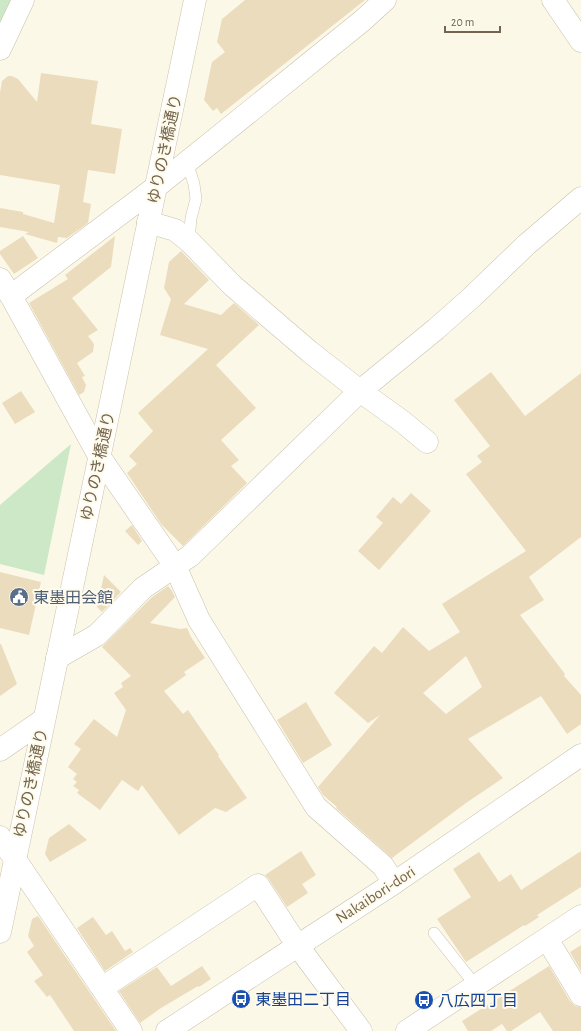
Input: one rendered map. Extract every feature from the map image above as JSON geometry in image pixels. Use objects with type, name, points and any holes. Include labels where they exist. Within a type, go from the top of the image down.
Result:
[{"type":"street","points":[[0,49],[23,0]]},
{"type":"street","name":"ゆりのき橋通り","points":[[0,932],[43,720],[100,456],[195,0]]},
{"type":"street","points":[[385,0],[362,21],[156,187],[5,293],[100,456],[175,566],[198,620],[316,807],[383,866],[394,883]]},
{"type":"street","points":[[553,0],[581,41]]},
{"type":"street","points":[[57,658],[97,635],[143,588],[190,556],[360,392],[436,329],[471,298],[526,245],[581,198]]},
{"type":"street","points":[[148,222],[175,230],[189,241],[233,286],[310,352],[360,392],[403,422],[426,442]]},
{"type":"street","points":[[0,750],[43,720]]},
{"type":"street","name":"Nakaibori-dori","points":[[167,1031],[394,883],[581,755]]},
{"type":"street","points":[[0,837],[131,1031]]},
{"type":"street","points":[[102,988],[258,885],[297,945],[361,1031]]},
{"type":"street","points":[[407,1031],[581,916]]},
{"type":"street","points":[[547,939],[581,994]]},
{"type":"lane","points":[[187,162],[194,184],[196,199],[190,226],[189,241]]},
{"type":"lane","points":[[434,933],[476,986]]},
{"type":"green space","points":[[0,0],[16,0],[0,35]]},
{"type":"green space","points":[[71,444],[44,575],[0,564],[0,505]]},
{"type":"building","points":[[245,0],[365,0],[221,114],[217,108],[213,111],[204,100],[212,62],[225,52],[217,42],[222,19]]},
{"type":"building","points":[[41,73],[98,81],[91,124],[122,129],[115,174],[88,170],[83,202],[91,204],[88,223],[67,238],[58,237],[57,243],[25,234],[29,232],[0,227],[0,208],[23,212],[23,214],[54,223],[60,185],[0,175],[0,93],[2,81],[8,76],[18,79],[37,102]]},
{"type":"building","points":[[23,236],[38,258],[14,274],[0,254],[0,251]]},
{"type":"building","points":[[115,236],[111,267],[72,298],[98,330],[88,336],[94,344],[93,352],[77,363],[85,376],[82,377],[86,385],[84,392],[79,395],[29,303],[68,279],[65,275]]},
{"type":"building","points":[[181,251],[209,280],[184,304],[221,315],[234,303],[259,325],[216,365],[256,408],[221,440],[239,460],[231,466],[247,483],[183,546],[161,524],[127,473],[137,464],[129,456],[153,431],[138,413],[208,349],[160,335],[171,299],[164,288],[169,262]]},
{"type":"building","points":[[491,372],[525,416],[581,373],[581,537],[529,577],[544,600],[520,615],[565,674],[564,676],[581,695],[581,724],[567,734],[541,696],[468,739],[503,778],[466,803],[392,858],[336,808],[337,807],[323,795],[318,787],[380,715],[368,723],[334,693],[374,646],[382,653],[403,627],[429,651],[460,632],[442,604],[526,551],[466,474],[482,462],[477,456],[490,446],[454,400]],"holes":[[[466,656],[482,687],[446,714],[423,693]]]},
{"type":"building","points":[[21,391],[35,412],[15,424],[2,403]]},
{"type":"building","points":[[411,493],[431,511],[379,570],[358,551],[383,523],[376,517],[393,497],[401,504]]},
{"type":"building","points":[[132,525],[142,541],[138,545],[125,531]]},
{"type":"building","name":"東墨田会館","points":[[0,572],[41,582],[29,635],[0,628]]},
{"type":"building","points":[[104,575],[121,592],[102,612],[97,607]]},
{"type":"building","points":[[168,586],[175,597],[150,623],[180,629],[187,628],[191,637],[205,658],[184,672],[186,675],[164,691],[183,714],[188,710],[247,798],[226,812],[215,808],[179,835],[142,785],[138,791],[122,780],[100,810],[77,793],[79,790],[73,786],[77,782],[73,779],[77,774],[68,767],[81,749],[74,744],[94,719],[117,737],[126,710],[114,693],[123,687],[121,683],[131,676],[102,647],[151,598]]},
{"type":"building","points":[[0,644],[17,684],[0,696]]},
{"type":"building","points":[[306,702],[332,745],[303,763],[277,720]]},
{"type":"building","points":[[69,824],[87,840],[50,862],[45,854],[49,838]]},
{"type":"building","points":[[301,851],[316,875],[302,884],[308,893],[287,907],[265,875]]},
{"type":"building","points":[[581,851],[581,887],[537,915],[539,917],[466,962],[437,919],[471,897],[453,869],[479,852],[499,882],[511,874],[521,890]]},
{"type":"building","points":[[38,916],[116,1031],[74,1031],[50,995],[47,997],[34,981],[43,975],[27,952],[34,946],[28,936],[32,919]]},
{"type":"building","points":[[93,917],[106,935],[112,931],[125,951],[130,948],[133,952],[105,971],[77,928]]},
{"type":"building","points":[[581,945],[581,971],[570,952]]},
{"type":"building","points":[[202,966],[211,979],[161,1008],[140,1023],[119,991],[157,967],[171,986]]},
{"type":"building","points":[[549,966],[570,1001],[575,1006],[581,1007],[581,1031],[553,1031],[540,1012],[511,1031],[507,1031],[502,1024],[491,1031],[468,1031],[462,1021]]},
{"type":"place","name":"東墨田会館","points":[[19,597]]},
{"type":"place","name":"東墨田二丁目","points":[[241,999]]},
{"type":"place","name":"八広四丁目","points":[[424,1000]]}]
